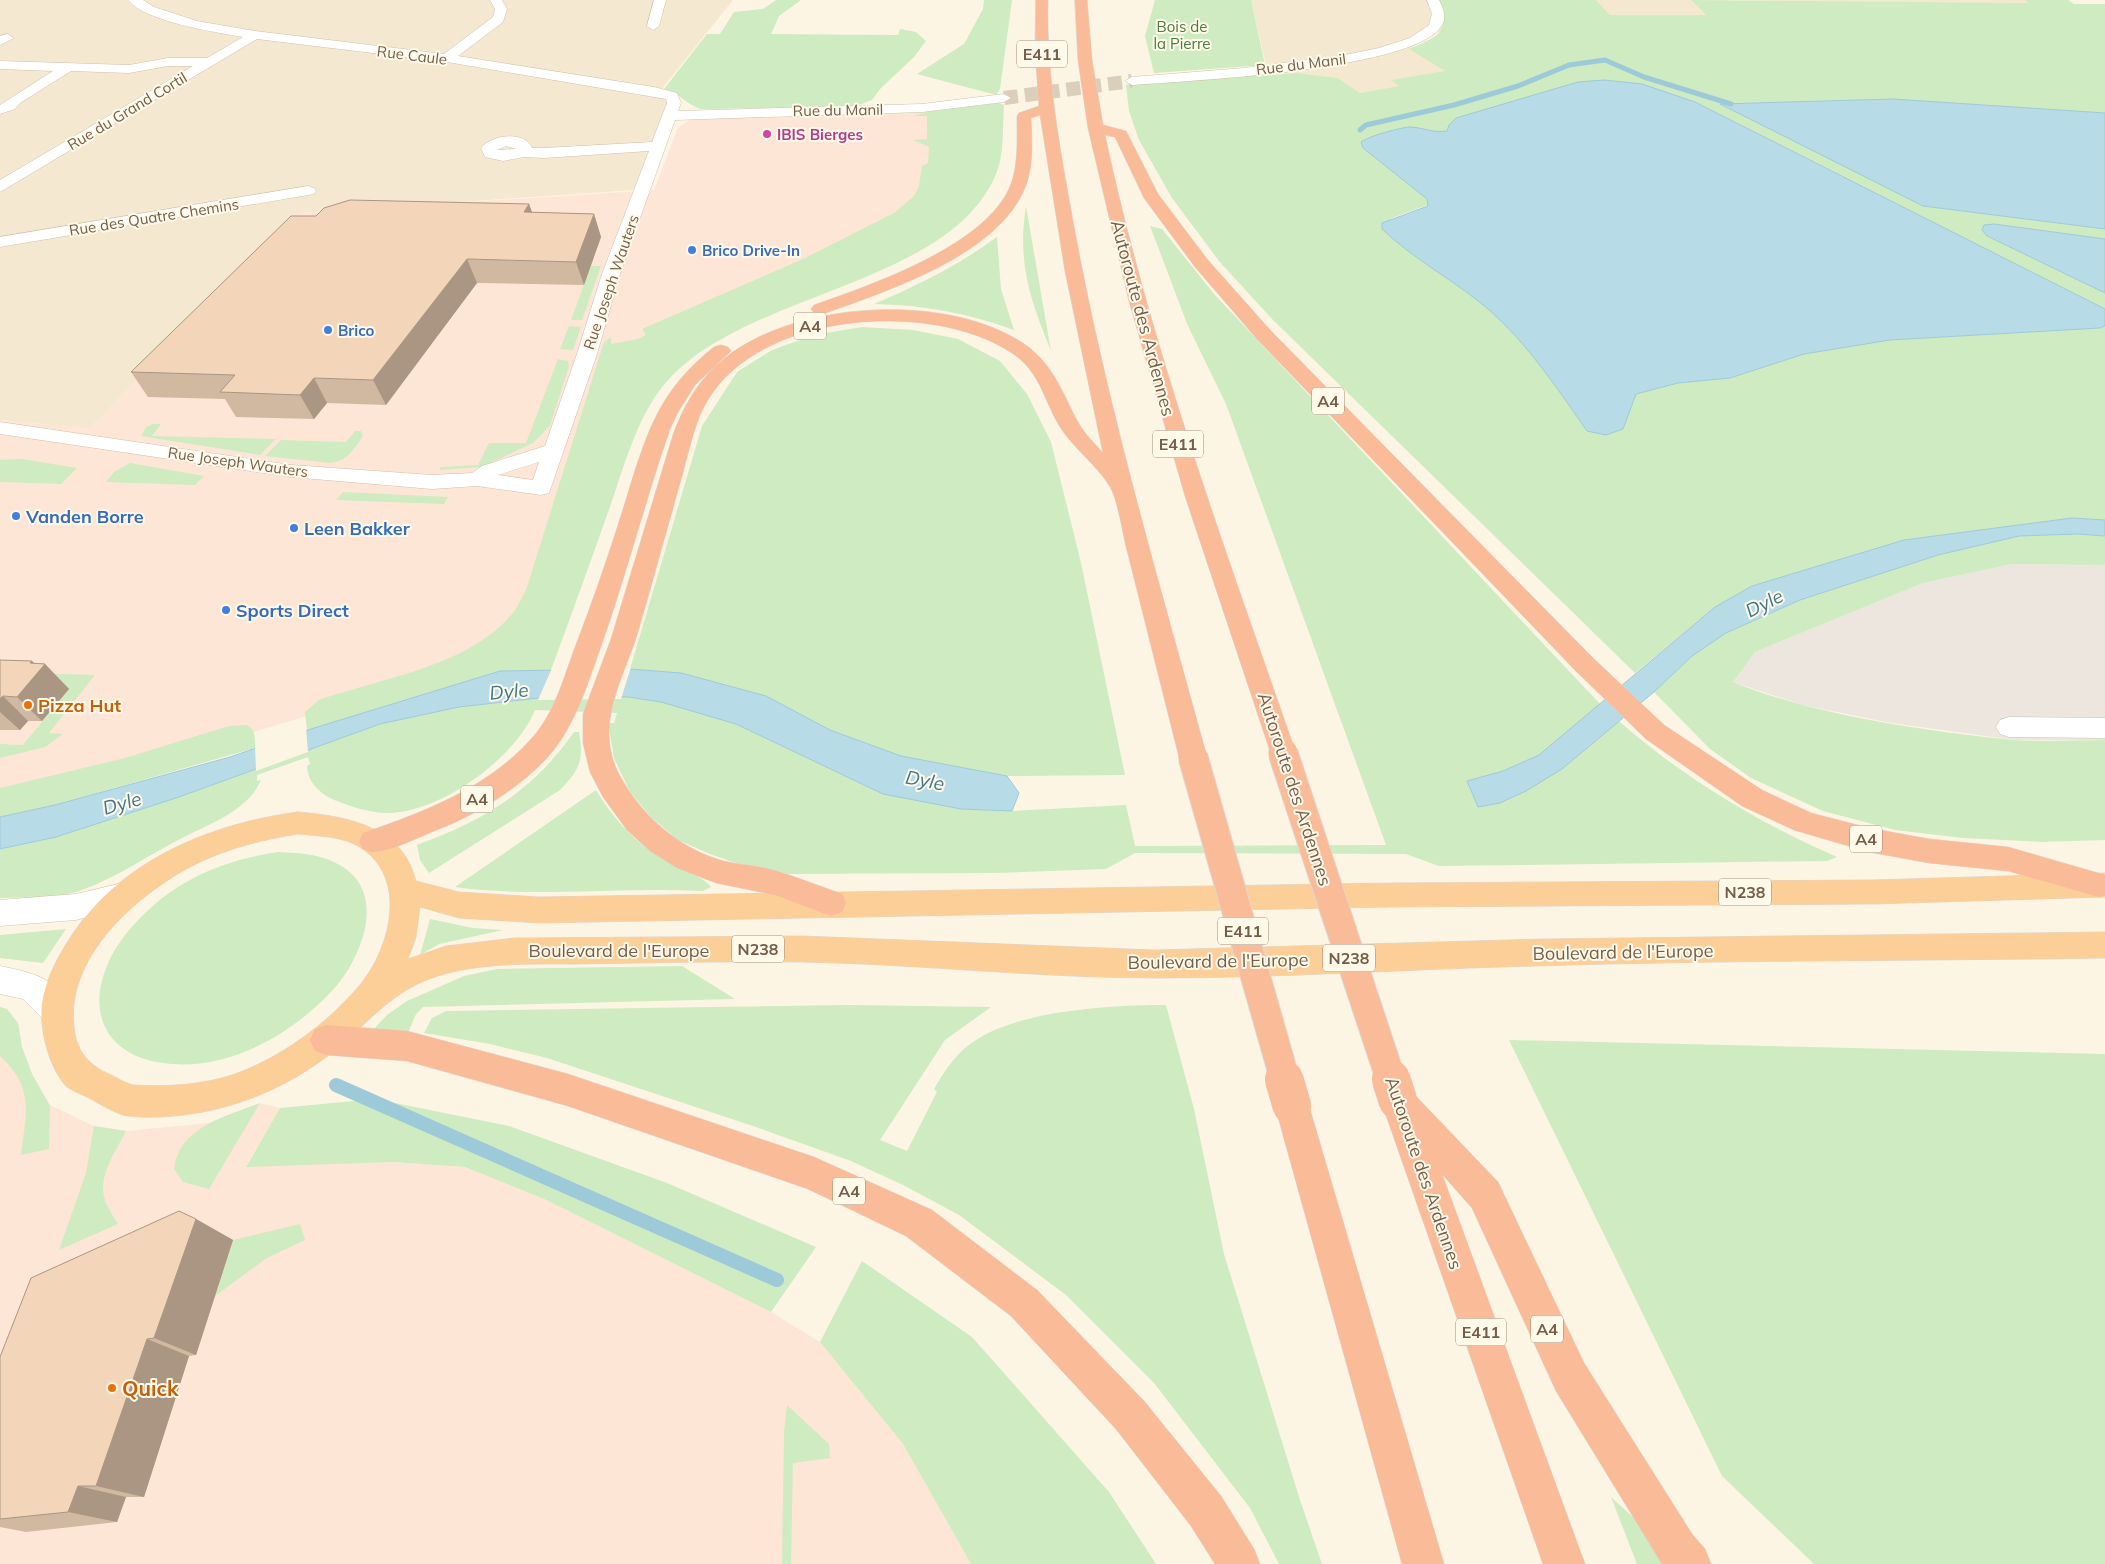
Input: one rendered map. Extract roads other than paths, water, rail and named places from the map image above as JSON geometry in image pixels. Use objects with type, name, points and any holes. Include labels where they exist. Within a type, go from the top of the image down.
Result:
[{"type":"highway","name":"E411","points":[[1042,0],[1040,26],[1046,108],[1073,276],[1122,487],[1193,757],[1423,1564]]},
{"type":"highway","name":"Autoroute des Ardennes","points":[[1081,0],[1081,26],[1095,128],[1128,268],[1168,412],[1398,1101],[1564,1564]]},
{"type":"highway","name":"A4","points":[[373,841],[443,816],[479,798],[520,766],[546,740],[566,707],[590,642],[623,548],[664,416],[690,376],[727,347],[750,336],[871,291],[947,255],[966,243],[996,220],[1008,206],[1016,192],[1024,161],[1024,116],[1046,108]]},
{"type":"highway","name":"A4","points":[[1095,128],[1121,134],[1150,195],[1201,263],[1258,328],[1584,664],[1655,732],[1752,798],[1804,822],[1870,840],[1929,851],[2008,859],[2102,885]]},
{"type":"highway","name":"A4","points":[[831,903],[776,883],[715,871],[676,854],[641,827],[616,795],[600,760],[595,722],[622,642],[687,426],[706,388],[721,372],[762,344],[818,324],[860,315],[909,315],[953,321],[994,335],[1019,349],[1053,388],[1073,431],[1122,487]]},
{"type":"highway","name":"Boulevard de l'Europe","points":[[298,823],[333,825],[373,841],[394,862],[406,890],[405,922],[394,958],[371,995],[326,1040],[285,1067],[240,1088],[194,1100],[127,1100],[78,1076],[60,1046],[56,1011],[68,970],[92,930],[127,894],[157,871],[189,852],[222,838],[261,827],[298,823]]},
{"type":"highway","name":"N238","points":[[406,890],[459,906],[539,910],[831,903],[1391,895],[1872,892],[2102,885]]},
{"type":"highway","name":"Boulevard de l'Europe","points":[[371,995],[408,973],[446,960],[515,950],[802,949],[1154,964],[1543,952],[2105,945]]},
{"type":"highway","name":"A4","points":[[326,1040],[407,1046],[568,1090],[814,1174],[919,1224],[1024,1303],[1123,1408],[1206,1511],[1239,1564]]},
{"type":"highway","name":"A4","points":[[1398,1101],[1485,1195],[1570,1377],[1676,1549],[1690,1564]]},
{"type":"street","name":"Rue Caule","points":[[134,0],[150,10],[194,24],[255,35],[448,58],[667,94],[675,100],[671,116]]},
{"type":"street","points":[[448,58],[499,20],[501,9],[496,0]]},
{"type":"street","points":[[652,26],[660,0]]},
{"type":"street","name":"Rue du Manil","points":[[1132,81],[1314,63],[1404,46],[1422,38],[1435,28],[1439,16],[1433,0]]},
{"type":"street","name":"Rue du Grand Cortil","points":[[0,187],[206,62],[255,35]]},
{"type":"street","points":[[0,65],[129,69],[168,62],[206,62]]},
{"type":"street","points":[[0,110],[10,106],[15,100],[68,67]]},
{"type":"street","name":"Rue du Manil","points":[[671,116],[922,108],[1004,98]]},
{"type":"street","name":"Rue Joseph Wauters","points":[[0,428],[78,438],[291,471],[432,482],[477,479],[541,488],[611,274],[671,116]]},
{"type":"street","points":[[524,152],[544,153],[659,146]]},
{"type":"street","name":"Rue des Quatre Chemins","points":[[0,242],[308,192]]},
{"type":"street","name":"Rue Joseph Wauters","points":[[477,479],[490,471],[554,450]]},
{"type":"street","points":[[2009,727],[2105,728]]},
{"type":"street","name":"Boulevard de l'Europe","points":[[0,913],[76,907],[127,894]]},
{"type":"street","points":[[0,980],[32,987],[56,1011]]},
{"type":"water","points":[[1604,80],[1642,84],[1695,102],[2105,309],[2105,326],[2100,328],[1890,340],[1804,354],[1730,378],[1678,383],[1636,394],[1623,429],[1606,435],[1587,431],[1523,344],[1509,329],[1477,300],[1416,257],[1382,229],[1382,223],[1428,206],[1427,199],[1363,148],[1361,142],[1407,127],[1447,131],[1449,125],[1456,118],[1578,82]]},
{"type":"water","points":[[1893,99],[2105,113],[2105,229],[1923,206],[1720,104]]},
{"type":"water","points":[[1994,224],[2105,239],[2105,293],[1987,236],[1982,230],[1984,225]]},
{"type":"water","name":"Dyle","points":[[2072,518],[2105,520],[2105,536],[2077,534],[2019,536],[1938,555],[1800,600],[1726,633],[1692,656],[1654,692],[1562,769],[1526,791],[1500,803],[1478,807],[1467,781],[1503,771],[1539,755],[1715,607],[1752,586],[1904,540]]},
{"type":"water","name":"Dyle","points":[[630,669],[681,673],[766,696],[830,730],[901,756],[1007,776],[1019,793],[1012,811],[961,809],[883,794],[736,724],[661,702],[628,697],[539,698],[459,707],[380,724],[179,797],[56,837],[0,849],[0,817],[55,805],[230,757],[314,728],[500,671]]},
{"type":"waterway","points":[[1360,130],[1366,125],[1454,105],[1518,86],[1569,65],[1605,60],[1644,77],[1731,104]]},
{"type":"waterway","points":[[336,1085],[777,1280]]},
{"type":"tunnel","points":[[1004,98],[1132,81]]},
{"type":"place","name":"IBIS Bierges","points":[[767,134]]},
{"type":"place","name":"Brico Drive-In","points":[[692,250]]},
{"type":"place","name":"Brico","points":[[328,330]]},
{"type":"place","name":"Vanden Borre","points":[[16,516]]},
{"type":"place","name":"Leen Bakker","points":[[294,528]]},
{"type":"place","name":"Sports Direct","points":[[226,610]]},
{"type":"place","name":"Pizza Hut","points":[[28,705]]},
{"type":"place","name":"Quick","points":[[112,1388]]},
{"type":"park label","name":"Bois de la Pierre","points":[[1182,34]]}]
